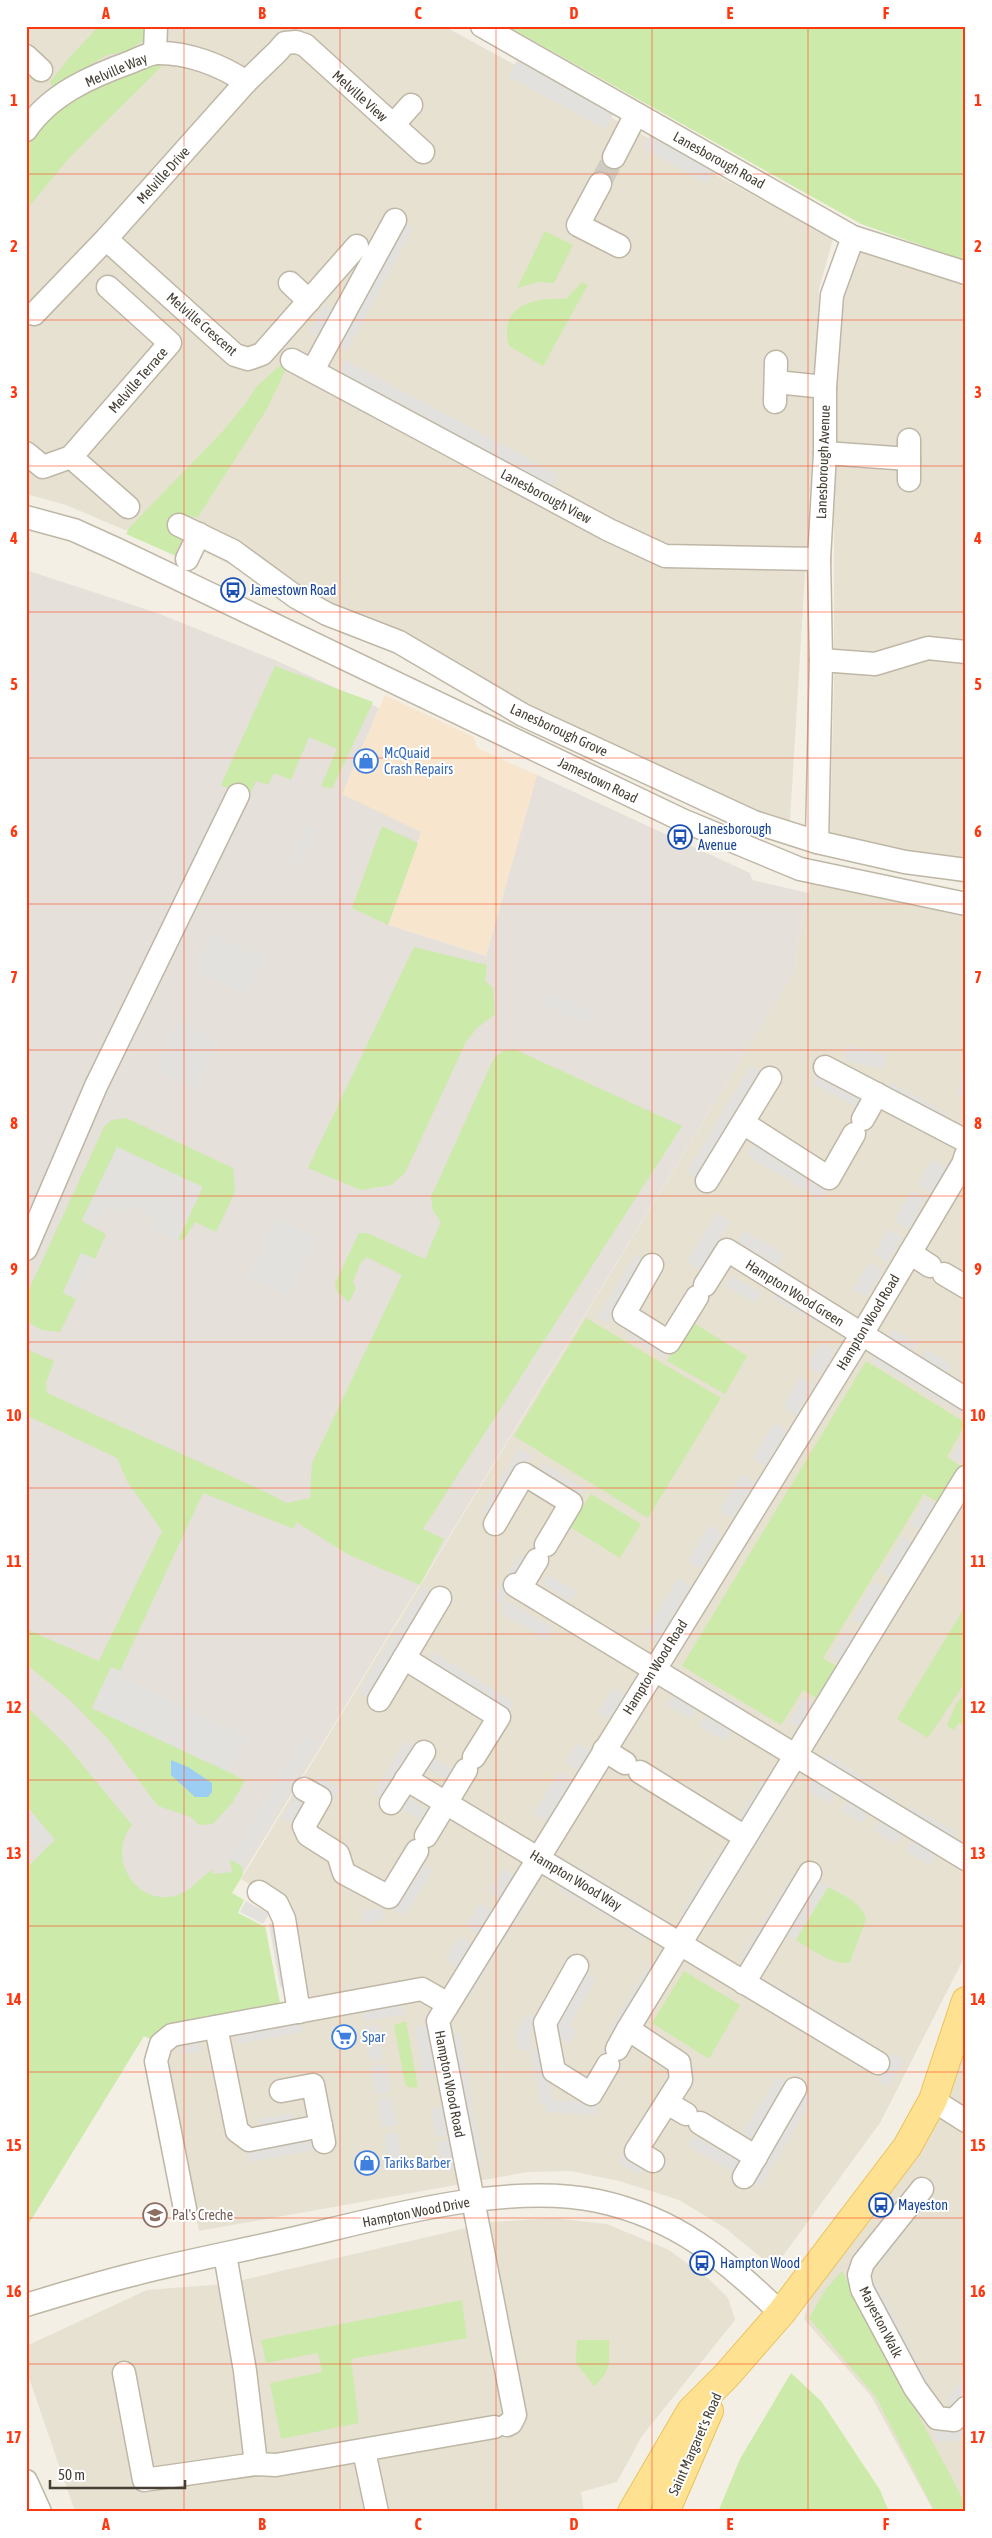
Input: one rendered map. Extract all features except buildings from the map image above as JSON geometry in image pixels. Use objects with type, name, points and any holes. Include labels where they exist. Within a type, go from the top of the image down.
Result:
[{"type":"main road","name":"Saint Margaret's Road","points":[[632,2512],[691,2411],[726,2376],[781,2313],[907,2147],[933,2100],[966,2001]]},
{"type":"main road","name":"Saint Margaret's Road","points":[[665,2512],[697,2434],[726,2376]]},
{"type":"street","points":[[155,53],[156,26]]},
{"type":"street","name":"Lanesborough Road","points":[[482,26],[746,174],[853,237],[966,273]]},
{"type":"street","name":"Melville Drive","points":[[34,314],[106,239],[246,82],[286,43],[296,42]]},
{"type":"street","name":"Melville View","points":[[296,42],[305,45],[423,152]]},
{"type":"street","name":"Melville Way","points":[[29,120],[50,103],[96,75],[155,53],[208,62],[231,71],[246,82]]},
{"type":"street","points":[[392,125],[411,105]]},
{"type":"street","points":[[614,157],[636,114]]},
{"type":"street","points":[[600,184],[578,225],[619,246]]},
{"type":"street","points":[[313,370],[395,220]]},
{"type":"street","name":"Lanesborough Avenue","points":[[817,842],[821,660],[819,559],[825,454],[825,386],[832,295],[853,237]]},
{"type":"street","name":"Melville Crescent","points":[[106,239],[235,355],[248,360],[262,354],[357,246]]},
{"type":"street","points":[[290,283],[309,301]]},
{"type":"street","name":"Melville Terrace","points":[[71,457],[170,343],[108,287]]},
{"type":"street","name":"Lanesborough View","points":[[292,360],[609,530],[665,556],[819,559]]},
{"type":"street","points":[[776,382],[825,386]]},
{"type":"street","points":[[26,453],[43,467],[71,457],[128,507]]},
{"type":"street","points":[[825,454],[909,459]]},
{"type":"street","name":"Jamestown Road","points":[[26,517],[74,530],[116,549],[699,827],[800,869],[966,904]]},
{"type":"street","name":"Lanesborough Grove","points":[[187,559],[189,530],[233,551],[304,602],[327,614],[398,642],[523,715],[754,822],[817,842],[905,862],[966,870]]},
{"type":"street","points":[[821,660],[875,664],[928,648],[966,652]]},
{"type":"street","points":[[26,1248],[96,1086],[238,795]]},
{"type":"street","points":[[825,1067],[966,1141]]},
{"type":"street","points":[[707,1181],[770,1078]]},
{"type":"street","points":[[742,1123],[829,1178],[877,1094]]},
{"type":"street","name":"Hampton Wood Road","points":[[364,2451],[501,2426],[511,2423],[515,2415],[438,2021],[862,1334],[963,1164],[966,1155]]},
{"type":"street","name":"Hampton Wood Green","points":[[652,1265],[624,1314],[669,1342],[727,1250],[966,1399]]},
{"type":"street","points":[[910,1254],[966,1287]]},
{"type":"street","points":[[495,1524],[524,1474],[571,1503],[518,1587],[966,1859]]},
{"type":"street","points":[[577,1966],[545,2024],[554,2071],[591,2094],[679,1944],[966,1477]]},
{"type":"street","points":[[379,1700],[440,1598]]},
{"type":"street","points":[[304,1789],[320,1798],[304,1826],[308,1835],[338,1854],[344,1873],[389,1897],[499,1717],[404,1658]]},
{"type":"street","points":[[604,1750],[745,1837]]},
{"type":"street","points":[[391,1803],[424,1752]]},
{"type":"street","name":"Hampton Wood Way","points":[[406,1779],[878,2064]]},
{"type":"street","points":[[744,1983],[810,1873]]},
{"type":"street","points":[[260,1892],[277,1904],[284,1919],[299,2012]]},
{"type":"street","points":[[185,2209],[156,2061],[161,2044],[172,2034],[422,1990],[448,2004]]},
{"type":"street","points":[[216,2027],[241,2101],[237,2132],[249,2140],[323,2134],[313,2085],[281,2091]]},
{"type":"street","points":[[628,2029],[679,2063],[684,2113]]},
{"type":"street","points":[[744,2177],[795,2089]]},
{"type":"street","points":[[933,2100],[966,2121]]},
{"type":"street","points":[[684,2113],[756,2157]]},
{"type":"street","points":[[653,2160],[636,2151],[684,2113]]},
{"type":"street","name":"Mayeston Walk","points":[[922,2189],[863,2263],[859,2275],[862,2290],[915,2388],[937,2418],[960,2414]]},
{"type":"street","name":"Hampton Wood Drive","points":[[26,2305],[133,2274],[396,2215],[472,2201],[549,2195],[598,2201],[643,2215],[684,2233],[714,2252],[781,2313]]},
{"type":"street","points":[[225,2254],[245,2371],[256,2464]]},
{"type":"street","points":[[124,2373],[144,2480],[256,2464],[276,2465],[364,2451],[377,2512]]},
{"type":"street","points":[[26,2481],[40,2512]]},
{"type":"shaded area","points":[[26,26],[444,26],[833,239],[819,289],[816,394],[789,836],[698,801],[193,546],[125,530],[66,505],[26,494]]},
{"type":"shaded area","points":[[517,60],[614,113],[605,129],[508,76]]},
{"type":"shaded area","points":[[650,135],[715,171],[707,184],[643,148]]},
{"type":"shaded area","points":[[401,221],[413,228],[347,351],[335,344]]},
{"type":"shaded area","points":[[858,252],[873,252],[966,280],[966,884],[829,855],[834,684],[834,369],[841,290]]},
{"type":"shaded area","points":[[324,304],[335,310],[320,338],[309,332]]},
{"type":"shaded area","points":[[345,360],[558,475],[551,489],[337,374]]},
{"type":"shaded area","points":[[26,570],[157,613],[275,660],[379,708],[342,794],[421,832],[388,925],[486,956],[537,775],[750,873],[752,880],[808,893],[797,948],[795,971],[26,2228]]},
{"type":"shaded area","points":[[385,695],[474,737],[477,748],[537,775],[486,956],[388,925],[342,794]]},
{"type":"shaded area","points":[[306,826],[315,830],[300,864],[290,860]]},
{"type":"shaded area","name":"Hampton Wood","points":[[811,880],[966,913],[966,1954],[880,2123],[774,2268],[725,2228],[679,2200],[619,2181],[571,2171],[528,2172],[199,2231],[165,2061],[171,2050],[180,2040],[307,2016],[281,1902],[241,1879],[795,971],[797,948]]},
{"type":"shaded area","points":[[211,934],[264,957],[247,995],[195,972]]},
{"type":"shaded area","points":[[544,991],[592,1011],[587,1023],[540,1003]]},
{"type":"shaded area","points":[[177,1021],[218,1041],[196,1088],[155,1068]]},
{"type":"shaded area","points":[[848,1046],[887,1055],[883,1069],[845,1061]]},
{"type":"shaded area","points":[[966,1055],[966,1095],[957,1094]]},
{"type":"shaded area","points":[[751,1065],[763,1072],[698,1180],[687,1172]]},
{"type":"shaded area","points":[[819,1072],[862,1095],[856,1107],[813,1083]]},
{"type":"shaded area","points":[[890,1082],[948,1114],[945,1119],[887,1087]]},
{"type":"shaded area","points":[[754,1142],[829,1187],[821,1201],[747,1155]]},
{"type":"shaded area","points":[[117,1147],[203,1187],[178,1240],[153,1228],[157,1218],[125,1203],[120,1213],[105,1206],[95,1227],[82,1220]]},
{"type":"shaded area","points":[[932,1160],[947,1167],[932,1193],[918,1185]]},
{"type":"shaded area","points":[[912,1190],[926,1198],[909,1229],[894,1220]]},
{"type":"shaded area","points":[[717,1213],[730,1222],[701,1271],[687,1262]]},
{"type":"shaded area","points":[[275,1219],[316,1238],[289,1296],[248,1278]]},
{"type":"shaded area","points":[[888,1229],[902,1237],[888,1262],[874,1254]]},
{"type":"shaded area","points":[[744,1231],[784,1254],[777,1265],[738,1242]]},
{"type":"shaded area","points":[[81,1253],[95,1259],[76,1299],[63,1293]]},
{"type":"shaded area","points":[[636,1254],[647,1260],[608,1324],[598,1317]]},
{"type":"shaded area","points":[[869,1262],[883,1270],[867,1297],[853,1290]]},
{"type":"shaded area","points":[[732,1276],[761,1293],[755,1303],[725,1286]]},
{"type":"shaded area","points":[[775,1293],[816,1315],[813,1321],[772,1299]]},
{"type":"shaded area","points":[[630,1324],[670,1348],[664,1358],[625,1334]]},
{"type":"shaded area","points":[[894,1330],[917,1343],[910,1355],[887,1342]]},
{"type":"shaded area","points":[[821,1342],[835,1350],[821,1375],[806,1367]]},
{"type":"shaded area","points":[[927,1349],[952,1365],[945,1377],[920,1361]]},
{"type":"shaded area","points":[[873,1355],[966,1408],[964,1415],[870,1361]]},
{"type":"shaded area","points":[[800,1377],[814,1385],[797,1416],[783,1408]]},
{"type":"shaded area","points":[[774,1423],[787,1430],[766,1466],[753,1459]]},
{"type":"shaded area","points":[[966,1432],[966,1461],[964,1465],[951,1457]]},
{"type":"shaded area","points":[[519,1448],[532,1456],[493,1518],[481,1511]]},
{"type":"shaded area","points":[[544,1463],[585,1489],[578,1500],[537,1474]]},
{"type":"shaded area","points":[[742,1474],[755,1481],[733,1518],[720,1511]]},
{"type":"shaded area","points":[[966,1488],[966,1501],[821,1739],[815,1736]]},
{"type":"shaded area","points":[[925,1499],[938,1506],[923,1531],[910,1524]]},
{"type":"shaded area","points":[[709,1525],[722,1533],[701,1569],[688,1561]]},
{"type":"shaded area","points":[[902,1536],[915,1544],[894,1579],[881,1572]]},
{"type":"shaded area","points":[[518,1555],[528,1561],[502,1605],[493,1599]]},
{"type":"shaded area","points":[[547,1574],[577,1591],[571,1601],[542,1584]]},
{"type":"shaded area","points":[[678,1578],[691,1586],[657,1643],[644,1635]]},
{"type":"shaded area","points":[[873,1582],[886,1589],[865,1626],[852,1619]]},
{"type":"shaded area","points":[[423,1587],[433,1593],[370,1698],[359,1692]]},
{"type":"shaded area","points":[[507,1601],[553,1628],[546,1640],[500,1612]]},
{"type":"shaded area","points":[[845,1630],[857,1637],[843,1663],[830,1656]]},
{"type":"shaded area","points":[[433,1652],[515,1703],[509,1714],[426,1663]]},
{"type":"shaded area","points":[[111,1667],[120,1671],[118,1676],[248,1737],[231,1773],[92,1708]]},
{"type":"shaded area","points":[[688,1674],[744,1707],[740,1713],[684,1680]]},
{"type":"shaded area","points":[[613,1688],[625,1695],[609,1719],[598,1712]]},
{"type":"shaded area","points":[[674,1693],[698,1707],[691,1719],[667,1705]]},
{"type":"shaded area","points":[[804,1697],[816,1704],[802,1730],[789,1722]]},
{"type":"shaded area","points":[[707,1713],[732,1728],[724,1741],[699,1726]]},
{"type":"shaded area","points":[[305,1737],[317,1744],[242,1866],[230,1859]]},
{"type":"shaded area","points":[[405,1741],[416,1748],[385,1800],[375,1793]]},
{"type":"shaded area","points":[[577,1743],[590,1751],[578,1770],[565,1763]]},
{"type":"shaded area","points":[[826,1754],[897,1799],[892,1807],[821,1763]]},
{"type":"shaded area","points":[[431,1757],[457,1772],[451,1782],[425,1768]]},
{"type":"shaded area","points":[[559,1772],[573,1780],[548,1822],[534,1814]]},
{"type":"shaded area","points":[[318,1776],[340,1789],[334,1799],[312,1786]]},
{"type":"shaded area","points":[[813,1777],[836,1791],[829,1803],[805,1789]]},
{"type":"shaded area","points":[[763,1779],[769,1783],[746,1821],[739,1817]]},
{"type":"shaded area","points":[[784,1785],[791,1789],[709,1924],[702,1920]]},
{"type":"shaded area","points":[[295,1795],[307,1802],[295,1825],[282,1819]]},
{"type":"shaded area","points":[[406,1797],[428,1810],[422,1821],[399,1808]]},
{"type":"shaded area","points":[[848,1799],[869,1811],[862,1823],[841,1811]]},
{"type":"shaded area","points":[[26,1805],[55,1840],[44,1849],[26,1827]]},
{"type":"shaded area","points":[[910,1807],[956,1832],[952,1841],[906,1816]]},
{"type":"shaded area","points":[[881,1819],[903,1832],[896,1844],[874,1831]]},
{"type":"shaded area","points":[[913,1838],[937,1852],[929,1865],[906,1851]]},
{"type":"shaded area","points":[[721,1849],[727,1852],[687,1917],[681,1913]]},
{"type":"shaded area","points":[[421,1863],[433,1870],[404,1916],[393,1909]]},
{"type":"shaded area","points":[[575,1864],[657,1914],[653,1921],[571,1871]]},
{"type":"shaded area","points":[[502,1868],[514,1875],[500,1899],[488,1892]]},
{"type":"shaded area","points":[[794,1872],[801,1876],[748,1961],[741,1956]]},
{"type":"shaded area","points":[[817,1880],[828,1887],[795,1940],[784,1933]]},
{"type":"shaded area","points":[[560,1883],[647,1934],[644,1939],[556,1888]]},
{"type":"shaded area","points":[[529,1884],[536,1889],[471,1995],[464,1991]]},
{"type":"shaded area","points":[[246,1901],[269,1914],[263,1924],[240,1912]]},
{"type":"shaded area","points":[[480,1903],[492,1910],[478,1933],[466,1926]]},
{"type":"shaded area","points":[[381,1907],[384,1919],[364,1924],[362,1911]]},
{"type":"shaded area","points":[[276,1923],[287,1986],[280,1987],[269,1924]]},
{"type":"shaded area","points":[[460,1937],[472,1944],[458,1968],[445,1960]]},
{"type":"shaded area","points":[[651,1960],[658,1964],[616,2034],[610,2030]]},
{"type":"shaded area","points":[[585,1972],[596,1978],[569,2026],[577,2030],[570,2044],[551,2033]]},
{"type":"shaded area","points":[[769,1981],[867,2040],[862,2048],[764,1990]]},
{"type":"shaded area","points":[[402,2001],[404,2014],[364,2021],[362,2008]]},
{"type":"shaded area","name":"Mayeston","points":[[966,2001],[966,2512],[934,2512],[871,2396],[804,2319],[811,2293],[869,2218]]},
{"type":"shaded area","points":[[528,2013],[538,2019],[530,2033],[533,2049],[520,2051],[516,2034]]},
{"type":"shaded area","points":[[300,2020],[302,2032],[238,2044],[235,2031]]},
{"type":"shaded area","points":[[378,2025],[383,2058],[370,2061],[364,2027]]},
{"type":"shaded area","points":[[428,2025],[436,2071],[422,2074],[415,2027]]},
{"type":"shaded area","points":[[459,2033],[483,2162],[472,2164],[449,2035]]},
{"type":"shaded area","points":[[199,2039],[201,2051],[181,2054],[179,2042]]},
{"type":"shaded area","points":[[543,2049],[553,2100],[597,2103],[596,2115],[545,2112],[546,2103],[541,2104],[531,2051]]},
{"type":"shaded area","points":[[893,2054],[904,2060],[888,2087],[877,2081]]},
{"type":"shaded area","points":[[385,2064],[389,2093],[376,2095],[371,2067]]},
{"type":"shaded area","points":[[777,2077],[788,2084],[754,2140],[743,2133]]},
{"type":"shaded area","points":[[800,2092],[812,2099],[760,2187],[749,2180]]},
{"type":"shaded area","points":[[391,2097],[396,2125],[382,2127],[378,2099]]},
{"type":"shaded area","points":[[444,2107],[449,2135],[435,2137],[431,2109]]},
{"type":"shaded area","points":[[292,2114],[293,2126],[260,2131],[258,2119]]},
{"type":"shaded area","points":[[397,2132],[403,2165],[389,2167],[384,2134]]},
{"type":"shaded area","points":[[694,2136],[741,2162],[735,2173],[688,2146]]},
{"type":"shaded area","points":[[313,2138],[315,2150],[249,2162],[247,2149]]},
{"type":"shaded area","points":[[451,2140],[455,2168],[442,2171],[437,2142]]},
{"type":"shaded area","points":[[625,2152],[646,2165],[640,2175],[619,2163]]},
{"type":"shaded area","points":[[924,2195],[929,2199],[880,2265],[875,2261]]},
{"type":"shaded area","points":[[553,2218],[607,2224],[669,2250],[710,2280],[728,2298],[735,2320],[642,2436],[617,2482],[581,2492],[584,2512],[75,2512],[26,2369],[26,2346],[147,2290],[225,2284],[492,2222]]},
{"type":"shaded area","points":[[876,2283],[934,2392],[929,2395],[870,2286]]},
{"type":"shaded area","points":[[966,2376],[966,2402],[959,2410],[947,2400]]},
{"type":"shaded area","points":[[966,2419],[966,2437],[953,2442],[933,2441],[937,2426]]},
{"type":"green space","points":[[99,26],[146,26],[146,39],[127,51],[107,55],[53,87],[50,82],[69,58]]},
{"type":"green space","points":[[507,26],[966,26],[966,261],[861,224]]},
{"type":"green space","points":[[142,66],[162,66],[70,157],[26,210],[26,146],[37,130],[52,114],[96,83]]},
{"type":"green space","points":[[545,231],[573,245],[554,283],[538,282],[517,288]]},
{"type":"green space","points":[[582,282],[588,285],[543,366],[509,346],[507,332],[509,321],[521,306],[542,300],[566,299]]},
{"type":"green space","points":[[284,362],[285,371],[267,409],[198,517],[183,516],[178,532],[186,543],[181,553],[176,556],[126,534],[130,527],[222,432],[246,403],[256,387]]},
{"type":"green space","points":[[275,666],[373,702],[332,789],[321,786],[337,749],[309,737],[291,780],[274,773],[268,785],[256,781],[248,798],[221,785]]},
{"type":"green space","points":[[382,826],[418,843],[388,925],[352,908]]},
{"type":"green space","points":[[414,947],[487,965],[485,981],[493,988],[495,1014],[476,1029],[466,1042],[405,1173],[391,1185],[361,1190],[308,1168]]},
{"type":"green space","points":[[516,1050],[682,1126],[423,1529],[444,1539],[420,1585],[349,1555],[296,1522],[294,1529],[203,1493],[120,1671],[111,1667],[92,1708],[245,1781],[232,1803],[213,1824],[199,1825],[191,1817],[158,1806],[108,1739],[71,1701],[26,1664],[26,1629],[99,1661],[162,1531],[127,1481],[117,1458],[26,1415],[26,1349],[54,1361],[46,1383],[47,1393],[268,1493],[286,1503],[310,1498],[312,1463],[402,1275],[367,1257],[360,1264],[353,1282],[356,1288],[349,1302],[337,1292],[335,1283],[359,1233],[367,1233],[425,1259],[441,1222],[433,1211],[431,1197],[494,1058],[503,1051]]},
{"type":"green space","points":[[126,1118],[233,1168],[235,1192],[216,1232],[195,1222],[184,1239],[178,1240],[202,1187],[117,1147],[82,1221],[106,1234],[95,1259],[81,1253],[63,1292],[76,1299],[60,1332],[42,1330],[26,1321],[26,1296],[104,1127],[112,1120]]},
{"type":"green space","points":[[586,1318],[721,1398],[648,1518],[514,1436]]},
{"type":"green space","points":[[692,1322],[747,1356],[725,1394],[667,1361]]},
{"type":"green space","points":[[866,1361],[966,1423],[947,1457],[962,1467],[939,1503],[924,1494],[823,1658],[836,1666],[816,1698],[803,1690],[781,1725],[682,1666]]},
{"type":"green space","points":[[591,1494],[641,1524],[620,1558],[570,1527]]},
{"type":"green space","points":[[966,1605],[966,1681],[928,1738],[897,1719]]},
{"type":"green space","points":[[966,1691],[966,1726],[959,1723],[954,1730],[947,1726],[955,1706]]},
{"type":"green space","points":[[26,1706],[67,1746],[132,1825],[125,1838],[122,1852],[124,1865],[138,1887],[150,1894],[163,1897],[178,1895],[188,1890],[212,1870],[213,1874],[232,1872],[230,1859],[242,1866],[243,1875],[232,1893],[244,1900],[238,1913],[263,1926],[265,1925],[280,2003],[166,2026],[150,2039],[144,2036],[26,2228],[26,1869],[50,1844],[26,1815]]},
{"type":"green space","points":[[828,1887],[856,1904],[864,1913],[866,1919],[850,1962],[844,1963],[830,1960],[796,1940]]},
{"type":"green space","points":[[684,1971],[740,2005],[709,2059],[652,2023]]},
{"type":"green space","points":[[406,2021],[418,2088],[408,2087],[405,2083],[394,2025]]},
{"type":"green space","points":[[842,2271],[966,2505],[966,2512],[935,2512],[876,2397],[809,2318],[826,2289]]},
{"type":"green space","points":[[462,2300],[467,2338],[351,2359],[359,2423],[281,2439],[270,2383],[322,2372],[318,2353],[266,2363],[261,2340]]},
{"type":"green space","points":[[577,2340],[609,2340],[607,2371],[594,2386],[576,2363]]},
{"type":"green space","points":[[791,2373],[821,2401],[880,2490],[889,2512],[718,2512],[740,2459]]},
{"type":"water","points":[[171,1760],[188,1767],[212,1783],[212,1792],[208,1797],[195,1797],[171,1775]]},
{"type":"tunnel","points":[[600,184],[614,157]]},
{"type":"place","name":"Jamestown Road","points":[[233,590]]},
{"type":"place","name":"McQuaid Crash Repairs","points":[[366,761]]},
{"type":"place","name":"Lanesborough Avenue","points":[[680,837]]},
{"type":"place","name":"Spar","points":[[344,2037]]},
{"type":"place","name":"Tariks Barber","points":[[367,2163]]},
{"type":"place","name":"Mayeston","points":[[881,2205]]},
{"type":"place","name":"Pal's Creche","points":[[155,2215]]},
{"type":"place","name":"Hampton Wood","points":[[702,2263]]}]
